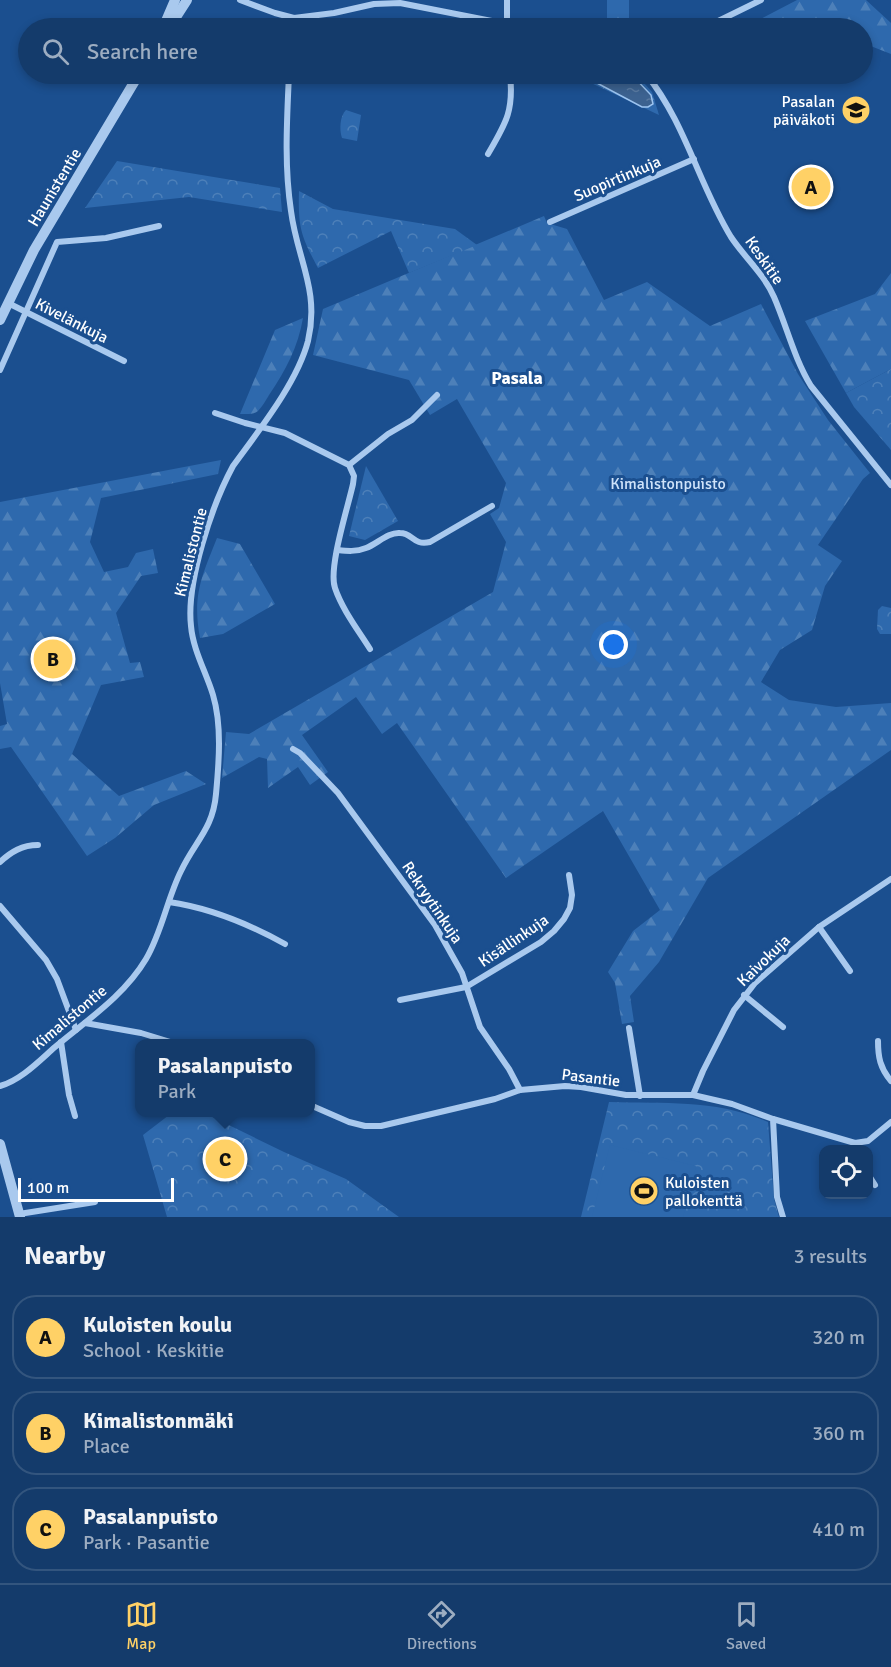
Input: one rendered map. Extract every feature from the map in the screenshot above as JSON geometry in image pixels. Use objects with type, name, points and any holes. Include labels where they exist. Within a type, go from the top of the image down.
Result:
[{"type":"street","points":[[167,18],[175,0]]},
{"type":"street","points":[[176,18],[187,0]]},
{"type":"street","points":[[240,0],[275,14],[294,18],[334,14],[389,1],[408,3],[473,18]]},
{"type":"street","points":[[507,0],[507,18]]},
{"type":"street","points":[[724,18],[761,0]]},
{"type":"street","name":"Haunistentie","points":[[0,320],[39,241],[133,84]]},
{"type":"street","name":"Kimalistontie","points":[[0,1086],[20,1076],[123,989],[154,944],[185,862],[207,829],[214,809],[218,737],[216,711],[213,695],[192,634],[190,598],[197,564],[220,492],[233,466],[299,367],[311,326],[311,290],[297,241],[288,189],[286,136],[289,84]]},
{"type":"street","points":[[488,154],[506,124],[512,96],[511,84]]},
{"type":"street","name":"Keskitie","points":[[653,84],[664,99],[694,159],[706,189],[732,237],[759,272],[774,297],[802,371],[811,386],[891,485]]},
{"type":"street","name":"Suopirtinkuja","points":[[550,222],[694,159]]},
{"type":"street","points":[[0,370],[57,242],[106,238],[159,226]]},
{"type":"street","name":"Kivelänkuja","points":[[8,303],[124,361]]},
{"type":"street","points":[[349,465],[388,434],[412,420],[437,395]]},
{"type":"street","points":[[215,413],[285,433],[349,465],[354,476],[353,484],[332,574],[335,590],[370,649]]},
{"type":"street","points":[[338,550],[356,551],[396,533],[402,533],[418,543],[430,542],[492,506]]},
{"type":"street","name":"Rekryytinkuja","points":[[293,749],[300,753],[338,793],[435,926],[454,956],[480,1027],[509,1069],[520,1090]]},
{"type":"street","points":[[0,862],[27,845],[38,845]]},
{"type":"street","name":"Kisällinkuja","points":[[400,1000],[466,987],[541,942],[554,931],[570,908],[572,895],[569,875]]},
{"type":"street","name":"Kaivokuja","points":[[693,1095],[734,1010],[755,983],[819,927],[891,879]]},
{"type":"street","points":[[169,902],[192,905],[251,926],[285,944]]},
{"type":"street","points":[[0,906],[46,960],[57,979],[76,1030]]},
{"type":"street","points":[[819,927],[850,971]]},
{"type":"street","points":[[744,995],[783,1027]]},
{"type":"street","points":[[85,1023],[141,1033],[161,1039]]},
{"type":"street","points":[[628,1028],[640,1096]]},
{"type":"street","points":[[878,1041],[882,1068],[891,1081]]},
{"type":"street","points":[[61,1042],[69,1095],[75,1116]]},
{"type":"street","name":"Pasantie","points":[[315,1108],[349,1122],[365,1126],[381,1126],[495,1099],[520,1090],[551,1086],[640,1096],[693,1095],[732,1104],[858,1145]]},
{"type":"street","points":[[773,1119],[777,1197],[783,1217]]},
{"type":"street","points":[[863,1145],[891,1122]]},
{"type":"street","points":[[0,1144],[20,1215],[95,1202]]},
{"type":"green space","points":[[607,0],[629,0],[629,18],[607,18]]},
{"type":"green space","points":[[797,0],[866,0],[891,23],[891,54],[873,47],[873,18],[763,18]]},
{"type":"green space","points":[[593,84],[645,84],[652,92],[659,115]]},
{"type":"green space","points":[[346,110],[361,115],[357,141],[342,138],[342,116]]},
{"type":"green space","points":[[117,161],[280,188],[282,212],[189,197],[85,208]]},
{"type":"green space","points":[[299,191],[333,209],[455,229],[477,245],[409,273],[391,231],[318,268],[302,231]]},
{"type":"green space","name":"Kimalistonpuisto","points":[[544,216],[547,223],[567,229],[604,300],[647,282],[710,326],[761,304],[798,374],[828,420],[870,473],[863,479],[818,545],[842,561],[825,586],[812,630],[780,650],[761,682],[789,700],[836,707],[891,703],[891,750],[708,878],[659,962],[630,996],[634,1022],[622,1024],[615,983],[608,972],[633,931],[660,910],[603,811],[506,878],[397,723],[382,734],[356,697],[302,735],[328,772],[310,785],[298,767],[268,788],[267,759],[259,757],[222,778],[226,732],[249,734],[493,592],[506,542],[490,514],[499,508],[506,483],[457,399],[430,415],[409,380],[313,355],[323,309]]},
{"type":"green space","points":[[891,273],[891,369],[846,393],[805,321],[875,294]]},
{"type":"green space","points":[[303,318],[290,358],[264,403],[256,412],[240,414],[275,330]]},
{"type":"green space","points":[[891,369],[891,450],[854,407],[846,393]]},
{"type":"green space","points":[[221,460],[218,474],[101,498],[90,542],[104,572],[128,567],[136,553],[153,549],[158,573],[141,576],[116,613],[130,663],[140,662],[144,677],[101,685],[72,754],[119,796],[186,771],[206,784],[154,805],[115,838],[87,856],[11,747],[0,749],[0,726],[7,724],[0,683],[0,502]]},
{"type":"green space","points":[[366,466],[398,521],[365,540],[349,536]]},
{"type":"green space","points":[[217,538],[240,544],[275,604],[223,634],[200,638],[198,597],[203,575]]},
{"type":"green space","points":[[882,606],[891,608],[891,634],[880,634],[877,629],[878,610]]},
{"type":"green space","points":[[609,1102],[710,1106],[729,1109],[768,1122],[774,1199],[779,1217],[581,1217]]},
{"type":"green space","points":[[166,1117],[212,1117],[346,1179],[399,1217],[167,1217],[143,1135]]},
{"type":"green space","name":"Kuloisten pallokenttä","points":[[610,1145],[696,1166],[683,1217],[592,1217]]},
{"type":"water","points":[[599,84],[641,84],[651,95],[653,104],[642,107]]},
{"type":"place","name":"Pasalan päiväkoti","points":[[856,110]]},
{"type":"place","name":"Kuloisten koulu","points":[[811,187]]},
{"type":"place","name":"Kimalistonmäki","points":[[53,659]]},
{"type":"place","name":"Pasalanpuisto","points":[[225,1159]]},
{"type":"place","name":"Kuloisten pallokenttä","points":[[644,1191]]},
{"type":"district","name":"Pasala","points":[[517,378]]}]
